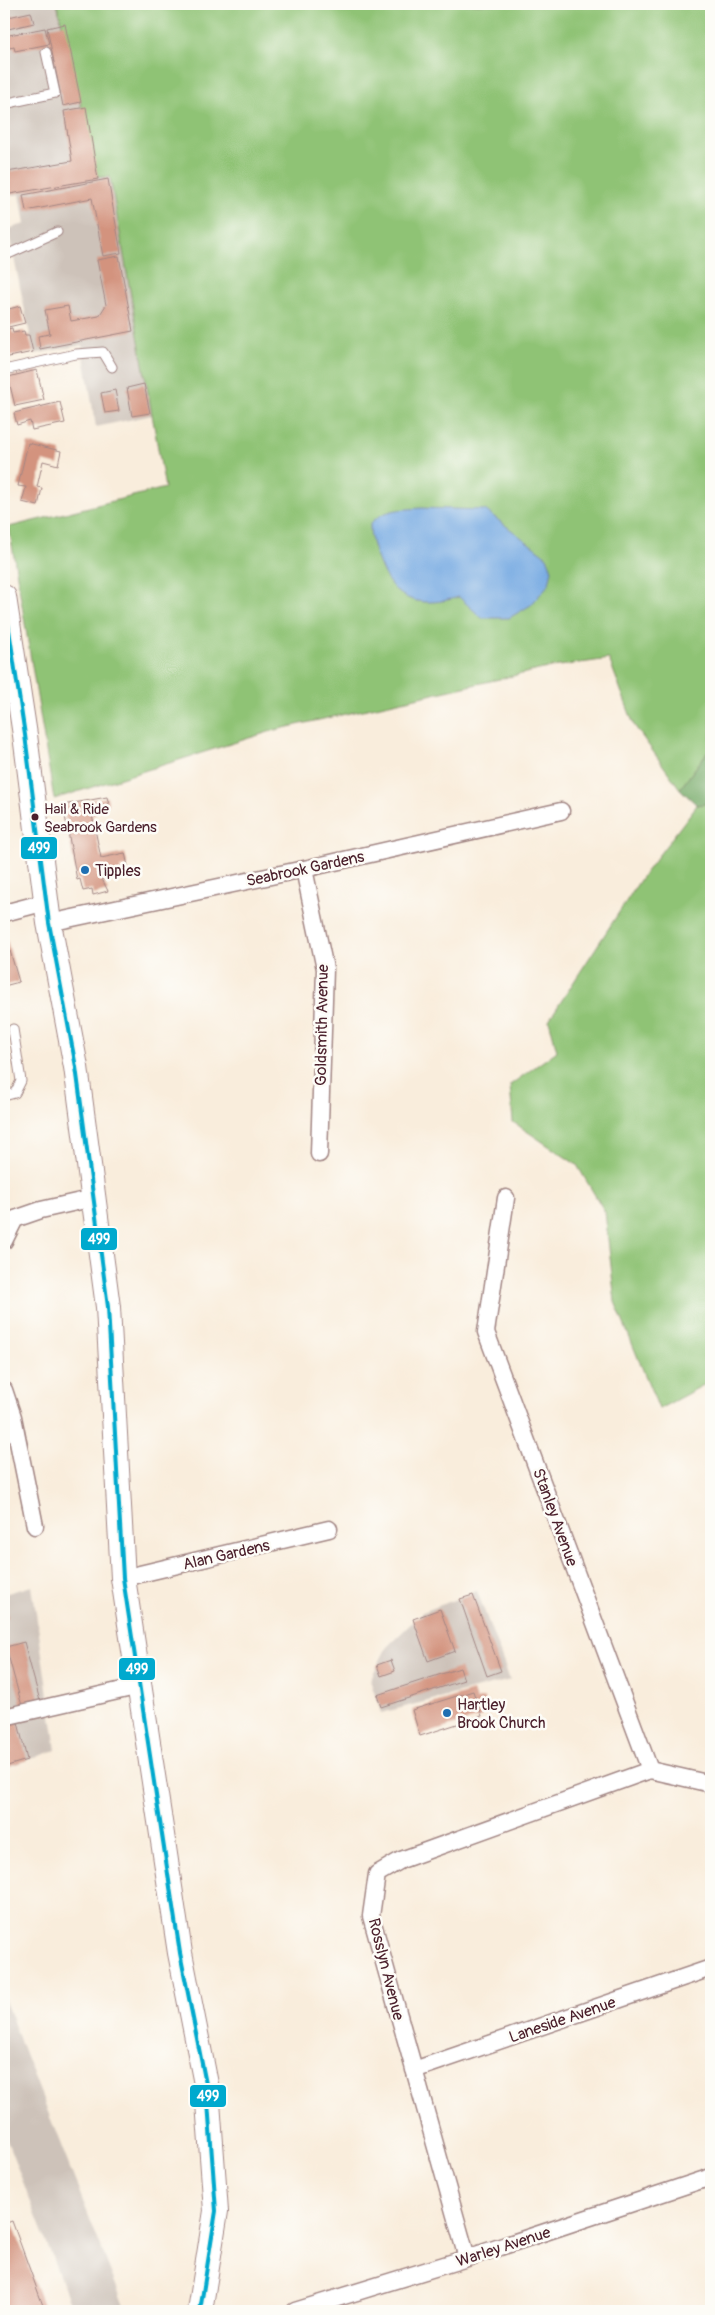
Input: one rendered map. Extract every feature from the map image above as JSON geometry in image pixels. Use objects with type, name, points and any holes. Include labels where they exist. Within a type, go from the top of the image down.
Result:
[{"type":"street","points":[[4,597],[25,736],[48,912],[76,1067],[108,1307],[123,1578],[180,1953],[206,2089],[216,2211],[200,2311]]},
{"type":"street","name":"Seabrook Gardens","points":[[4,913],[48,912],[304,869],[561,811]]},
{"type":"street","name":"Goldsmith Avenue","points":[[304,869],[325,969],[319,1154]]},
{"type":"street","points":[[4,1238],[15,1219],[42,1210],[94,1198]]},
{"type":"street","name":"Stanley Avenue","points":[[506,1198],[486,1332],[650,1770]]},
{"type":"street","points":[[4,1390],[13,1417],[11,1445],[35,1526]]},
{"type":"street","name":"Alan Gardens","points":[[123,1578],[329,1529]]},
{"type":"street","points":[[4,1717],[140,1686]]},
{"type":"street","points":[[650,1770],[711,1784]]},
{"type":"street","name":"Rosslyn Avenue","points":[[467,2258],[371,1916],[376,1874],[400,1860],[650,1770]]},
{"type":"street","name":"Laneside Avenue","points":[[414,2070],[711,1968]]},
{"type":"street","name":"Warley Avenue","points":[[295,2311],[467,2258],[711,2177]]},
{"type":"lane","points":[[4,104],[55,93],[46,52]]},
{"type":"lane","points":[[4,256],[57,232]]},
{"type":"lane","points":[[4,370],[76,354],[103,352],[112,368]]},
{"type":"lane","points":[[4,1096],[14,1093],[21,1081],[13,1029]]},
{"type":"shaded area","points":[[4,4],[57,4],[98,176],[110,177],[152,415],[96,427],[82,345],[34,354],[8,229],[25,224],[20,194],[4,197]]},
{"type":"shaded area","points":[[32,1586],[56,1750],[4,1768],[4,1594]]},
{"type":"shaded area","points":[[477,1591],[510,1680],[381,1713],[370,1680],[387,1647],[423,1612]]},
{"type":"shaded area","points":[[4,1998],[126,2311],[73,2311],[4,2133]]},
{"type":"green space","points":[[57,4],[711,4],[711,747],[680,789],[634,725],[609,659],[552,667],[275,730],[54,799],[9,527],[165,488],[110,177],[98,177]]},
{"type":"green space","points":[[711,747],[711,803],[697,805],[680,789]]},
{"type":"green space","points":[[711,803],[711,1381],[659,1409],[615,1302],[605,1212],[577,1165],[513,1122],[510,1085],[557,1051],[549,1020],[642,877],[697,805]]},
{"type":"water","points":[[421,508],[485,510],[547,557],[552,570],[549,584],[531,605],[509,618],[482,618],[459,597],[422,602],[402,595],[393,588],[380,565],[373,545],[370,524],[387,512]]},
{"type":"building","points":[[31,12],[34,23],[4,30],[4,18]]},
{"type":"building","points":[[65,24],[81,102],[63,106],[47,28]]},
{"type":"building","points":[[45,28],[49,44],[15,51],[14,47],[4,49],[4,36]]},
{"type":"building","points":[[86,107],[98,179],[4,195],[4,160],[7,172],[72,161],[64,111]]},
{"type":"building","points":[[108,179],[121,253],[103,256],[92,198],[26,211],[23,195]]},
{"type":"building","points":[[119,256],[133,331],[40,349],[38,336],[50,334],[45,310],[68,306],[71,321],[99,316],[106,305],[97,260]]},
{"type":"building","points":[[5,292],[9,309],[20,306],[25,323],[4,328]]},
{"type":"building","points":[[12,328],[13,333],[24,331],[25,335],[29,335],[33,352],[4,358],[4,330]]},
{"type":"building","points":[[37,370],[44,400],[15,406],[8,377]]},
{"type":"building","points":[[144,384],[150,413],[132,416],[127,388]]},
{"type":"building","points":[[115,390],[119,411],[105,413],[101,393]]},
{"type":"building","points":[[60,402],[65,423],[32,430],[30,421],[17,425],[14,413]]},
{"type":"building","points":[[28,443],[61,451],[58,465],[43,461],[37,487],[42,488],[38,506],[22,502],[26,487],[18,486]]},
{"type":"building","points":[[107,797],[109,805],[95,807],[96,814],[92,815],[101,858],[125,853],[128,866],[120,867],[121,873],[101,877],[108,891],[93,895],[92,889],[83,891],[80,879],[77,880],[63,805]]},
{"type":"building","points":[[4,930],[19,982],[4,986]]},
{"type":"building","points":[[473,1595],[501,1671],[487,1676],[460,1599]]},
{"type":"building","points":[[4,1601],[8,1617],[4,1619]]},
{"type":"building","points":[[440,1609],[455,1651],[428,1661],[413,1619]]},
{"type":"building","points":[[24,1642],[40,1701],[22,1706],[6,1647]]},
{"type":"building","points":[[391,1660],[395,1671],[381,1676],[377,1665]]},
{"type":"building","points":[[460,1668],[464,1680],[381,1707],[377,1695]]},
{"type":"building","name":"Hartley Brook Church","points":[[473,1691],[476,1700],[484,1698],[486,1705],[479,1707],[482,1716],[420,1736],[412,1710]]},
{"type":"building","points":[[17,1718],[27,1760],[4,1767],[4,1721]]},
{"type":"building","points":[[12,2221],[45,2311],[4,2311],[4,2224]]},
{"type":"transit line","name":"499","points":[[4,597],[25,735],[49,923],[76,1067],[108,1307],[123,1578],[180,1953],[207,2089],[216,2211],[200,2311]]},
{"type":"place","name":"Hail & Ride Seabrook Gardens","points":[[35,817]]},
{"type":"place","name":"Tipples","points":[[85,870]]},
{"type":"place","name":"Hartley Brook Church","points":[[447,1713]]}]
